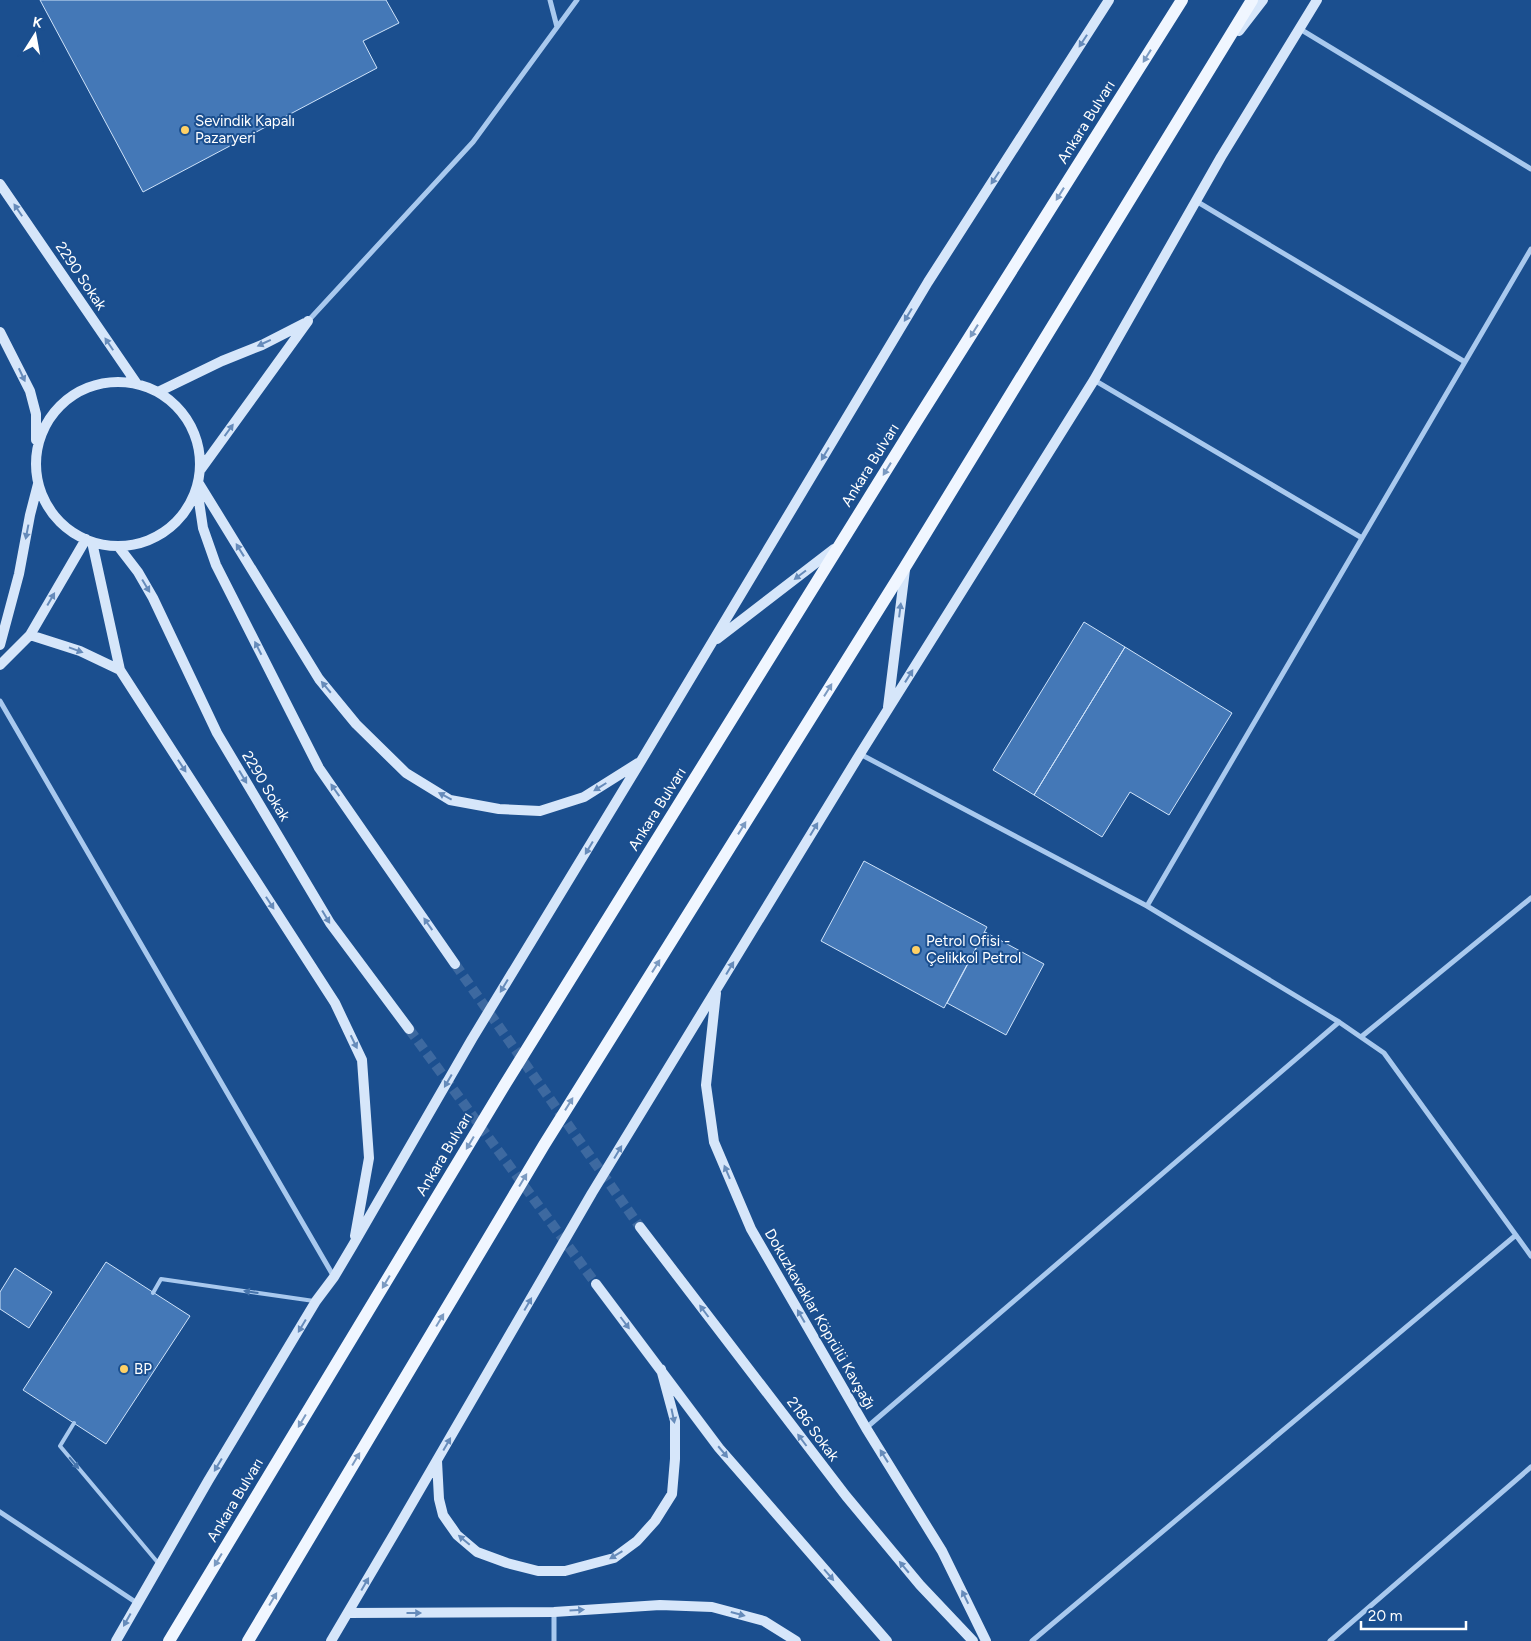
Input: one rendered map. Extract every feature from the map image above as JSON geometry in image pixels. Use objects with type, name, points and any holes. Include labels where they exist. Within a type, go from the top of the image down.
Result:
[{"type":"main road","points":[[116,1641],[208,1481],[316,1301],[334,1277],[353,1245],[472,1039],[713,642],[928,282],[1109,0]]},
{"type":"main road","points":[[1157,40],[1176,0]]},
{"type":"main road","name":"Ankara Bulvarı","points":[[169,1641],[504,1086],[839,546],[1182,0]]},
{"type":"main road","points":[[248,1641],[544,1145],[905,567],[1252,0]]},
{"type":"main road","points":[[1217,59],[1263,0]]},
{"type":"main road","points":[[330,1641],[592,1193],[860,754],[1094,380],[1196,201],[1317,0]]},
{"type":"main road","name":"2290 Sokak","points":[[0,184],[137,384]]},
{"type":"main road","points":[[158,392],[222,361],[262,345],[308,321]]},
{"type":"main road","points":[[201,469],[308,321]]},
{"type":"main road","points":[[0,332],[30,391],[36,414],[38,484],[19,574],[0,644]]},
{"type":"main road","points":[[36,458],[43,430],[58,407],[82,390],[109,382],[137,384],[158,392],[176,406],[190,424],[198,446],[201,469],[198,485],[185,512],[167,530],[144,542],[118,546],[89,540],[68,529],[49,509],[38,484]]},
{"type":"main road","points":[[198,485],[319,679],[356,724],[406,773],[450,800],[499,809],[540,811],[584,796],[641,761]]},
{"type":"main road","points":[[198,485],[203,528],[216,565],[319,768],[455,964]]},
{"type":"main road","points":[[0,665],[30,635],[89,540]]},
{"type":"main road","points":[[89,540],[120,670],[335,1003],[362,1060],[369,1158],[353,1245]]},
{"type":"main road","name":"2290 Sokak","points":[[118,546],[138,572],[153,598],[217,733],[330,923],[408,1029]]},
{"type":"main road","points":[[713,642],[839,546]]},
{"type":"main road","points":[[888,710],[905,567]]},
{"type":"main road","points":[[30,635],[80,651],[120,670]]},
{"type":"main road","name":"Dokuzkavaklar Köprülü Kavşağı","points":[[717,989],[706,1085],[714,1142],[751,1229],[866,1428],[942,1551],[986,1641]]},
{"type":"main road","name":"2186 Sokak","points":[[640,1227],[846,1496],[920,1585],[973,1641]]},
{"type":"main road","points":[[596,1284],[719,1448],[887,1641]]},
{"type":"main road","points":[[437,1461],[439,1499],[443,1515],[457,1535],[477,1552],[507,1563],[538,1571],[565,1571],[614,1558],[637,1541],[655,1521],[672,1494],[675,1459],[675,1421],[661,1369]]},
{"type":"main road","points":[[348,1613],[554,1612],[660,1604],[712,1607],[764,1621],[796,1641]]},
{"type":"street","points":[[550,0],[557,27]]},
{"type":"street","points":[[308,321],[473,142],[577,0]]},
{"type":"street","points":[[1300,29],[1531,169]]},
{"type":"street","points":[[1196,201],[1465,362]]},
{"type":"street","points":[[1147,906],[1531,249]]},
{"type":"street","points":[[1094,380],[1362,538]]},
{"type":"street","points":[[0,701],[334,1277]]},
{"type":"street","points":[[860,754],[1147,906],[1339,1022],[1384,1053],[1531,1256]]},
{"type":"street","points":[[1361,1037],[1531,898]]},
{"type":"street","points":[[866,1428],[1339,1022]]},
{"type":"street","points":[[1032,1641],[1516,1235]]},
{"type":"street","points":[[1330,1641],[1531,1467]]},
{"type":"street","points":[[0,1512],[137,1603]]},
{"type":"street","points":[[554,1612],[554,1641]]},
{"type":"lane","points":[[153,1293],[161,1279],[316,1301]]},
{"type":"lane","points":[[74,1423],[60,1446],[160,1565]]},
{"type":"building","name":"Sevindik Kapalı Pazaryeri","points":[[40,0],[386,0],[399,23],[363,41],[377,68],[143,192]]},
{"type":"building","points":[[1084,622],[1125,647],[1034,795],[993,770]]},
{"type":"building","points":[[1125,647],[1232,713],[1169,815],[1130,792],[1102,837],[1034,795]]},
{"type":"building","points":[[864,861],[987,927],[944,1008],[821,941]]},
{"type":"building","points":[[985,932],[1044,964],[1006,1035],[947,1003]]},
{"type":"building","points":[[106,1262],[190,1316],[106,1444],[23,1390]]},
{"type":"building","points":[[15,1268],[52,1292],[29,1328],[0,1309],[0,1292]]},
{"type":"tunnel","points":[[455,964],[640,1227]]},
{"type":"tunnel","points":[[409,1029],[596,1284]]},
{"type":"place","name":"Sevindik Kapalı Pazaryeri","points":[[185,130]]},
{"type":"place","name":"Petrol Ofisi - Çelikkol Petrol","points":[[916,950]]},
{"type":"place","name":"BP","points":[[124,1369]]}]
